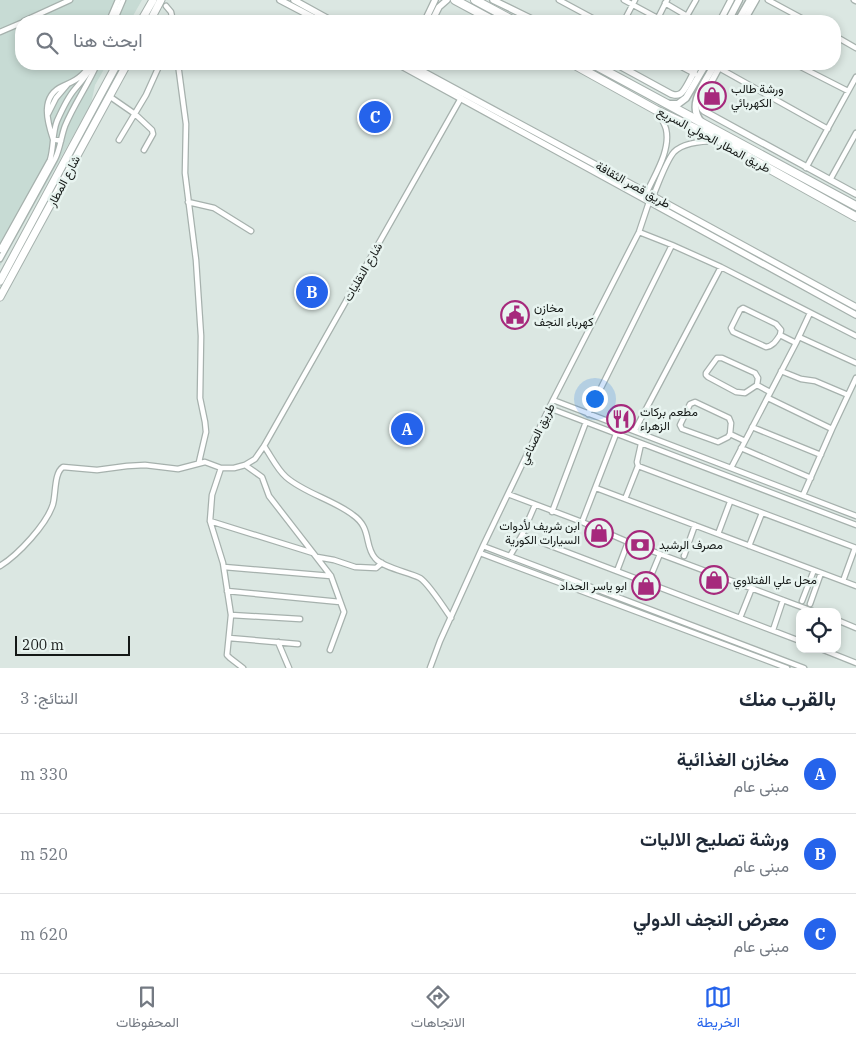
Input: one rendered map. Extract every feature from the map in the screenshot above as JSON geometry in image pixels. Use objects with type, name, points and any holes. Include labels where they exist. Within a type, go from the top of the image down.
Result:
[{"type":"highway","points":[[458,0],[483,15]]},
{"type":"highway","points":[[475,11],[478,2],[503,15]]},
{"type":"highway","name":"طريق المطار الحولي السريع","points":[[584,70],[856,216]]},
{"type":"highway","name":"طريق المطار الحولي السريع","points":[[606,70],[856,206]]},
{"type":"main road","points":[[144,15],[153,0]]},
{"type":"main road","points":[[731,15],[740,0]]},
{"type":"main road","points":[[741,15],[750,0]]},
{"type":"main road","points":[[155,15],[164,3]]},
{"type":"main road","name":"شارع المطار","points":[[0,281],[114,70]]},
{"type":"main road","name":"شارع المطار","points":[[0,297],[122,70]]},
{"type":"main road","points":[[668,104],[678,104],[684,100],[696,74],[700,70]]},
{"type":"main road","points":[[704,124],[697,116],[696,98],[715,70]]},
{"type":"street","points":[[38,15],[70,0]]},
{"type":"street","points":[[112,15],[118,0]]},
{"type":"street","points":[[117,15],[123,0]]},
{"type":"street","points":[[280,0],[309,15]]},
{"type":"street","points":[[294,0],[321,15]]},
{"type":"street","points":[[559,0],[587,15]]},
{"type":"street","points":[[569,5],[571,0]]},
{"type":"street","points":[[624,0],[634,2],[654,15]]},
{"type":"street","points":[[688,15],[696,0]]},
{"type":"street","points":[[723,15],[732,0]]},
{"type":"street","points":[[747,15],[756,0]]},
{"type":"street","points":[[768,0],[796,15]]},
{"type":"street","points":[[429,15],[439,1]]},
{"type":"street","points":[[434,15],[439,1]]},
{"type":"street","points":[[498,1],[525,15]]},
{"type":"street","points":[[627,15],[634,2]]},
{"type":"street","points":[[660,15],[666,2],[686,15]]},
{"type":"street","points":[[164,3],[172,15]]},
{"type":"street","points":[[0,32],[15,25]]},
{"type":"street","points":[[841,39],[856,48]]},
{"type":"street","points":[[53,139],[48,124],[48,114],[56,98],[67,85],[83,75],[87,70]]},
{"type":"street","points":[[0,250],[49,164],[58,119],[72,93],[88,75],[90,70]]},
{"type":"street","points":[[0,259],[55,159],[67,123],[95,70]]},
{"type":"street","points":[[120,140],[146,95],[157,70]]},
{"type":"street","points":[[179,70],[186,124],[185,173],[196,260],[201,336],[200,398],[206,427],[205,441],[199,462]]},
{"type":"street","name":"طريق قصر الثقافة","points":[[409,70],[856,315]]},
{"type":"street","name":"طريق قصر الثقافة","points":[[421,70],[856,307]]},
{"type":"street","points":[[627,70],[673,95],[682,92],[696,74],[697,70]]},
{"type":"street","points":[[688,70],[696,74]]},
{"type":"street","points":[[716,70],[700,104],[704,111],[856,194]]},
{"type":"street","points":[[722,70],[828,129]]},
{"type":"street","points":[[807,70],[848,91]]},
{"type":"street","points":[[806,168],[856,77]]},
{"type":"street","points":[[80,84],[85,88]]},
{"type":"street","points":[[109,96],[135,114],[153,131],[144,150]]},
{"type":"street","name":"شارع النقليات","points":[[245,465],[255,460],[264,446],[461,98]]},
{"type":"street","points":[[647,192],[666,144],[666,128],[656,110]]},
{"type":"street","points":[[830,180],[854,142],[856,133]]},
{"type":"street","points":[[53,139],[61,141]]},
{"type":"street","points":[[653,196],[669,160],[675,152],[682,147],[692,144],[718,141]]},
{"type":"street","points":[[595,172],[598,166]]},
{"type":"street","points":[[188,202],[214,208],[251,232]]},
{"type":"street","name":"طريق الصناعي","points":[[430,668],[440,641],[483,546],[549,408],[639,232],[649,202]]},
{"type":"street","points":[[662,209],[665,203]]},
{"type":"street","points":[[639,232],[721,267],[856,336]]},
{"type":"street","points":[[588,414],[672,245]]},
{"type":"street","points":[[635,430],[721,267]]},
{"type":"street","points":[[743,308],[776,324],[781,330],[780,335],[774,344],[766,347],[733,332],[731,328],[740,310],[743,308]]},
{"type":"street","points":[[731,468],[810,313]]},
{"type":"street","points":[[780,335],[796,343]]},
{"type":"street","points":[[799,337],[856,363]]},
{"type":"street","points":[[717,358],[722,358],[755,373],[758,378],[756,385],[745,393],[736,392],[708,377],[706,373],[717,358]]},
{"type":"street","points":[[781,371],[802,380],[816,381],[848,395]]},
{"type":"street","points":[[803,495],[856,378]]},
{"type":"street","points":[[756,385],[770,392]]},
{"type":"street","points":[[768,398],[832,429]]},
{"type":"street","points":[[553,400],[856,516]]},
{"type":"street","points":[[695,402],[730,420],[732,429],[730,434],[718,442],[682,429],[680,425],[690,404],[695,402]]},
{"type":"street","points":[[549,408],[856,525]]},
{"type":"street","points":[[552,512],[586,422]]},
{"type":"street","points":[[752,426],[821,455]]},
{"type":"street","points":[[582,522],[616,434]]},
{"type":"street","points":[[730,434],[745,440]]},
{"type":"street","points":[[625,499],[638,466],[637,462],[641,444]]},
{"type":"street","points":[[264,446],[280,470],[288,478],[357,517],[365,528],[374,558],[422,579],[451,618]]},
{"type":"street","points":[[741,448],[811,478]]},
{"type":"street","points":[[0,566],[17,552],[47,518],[53,503],[58,472],[61,468],[96,470],[136,465],[178,468],[199,462],[208,462],[221,468],[234,468],[245,465],[262,477],[269,496],[331,576],[344,612],[330,650]]},
{"type":"street","points":[[638,466],[856,548],[843,581]]},
{"type":"street","points":[[221,468],[212,495],[210,521],[224,567],[231,615],[227,655],[243,668]]},
{"type":"street","points":[[596,488],[856,586]]},
{"type":"street","points":[[508,494],[628,542],[804,608]]},
{"type":"street","points":[[718,534],[730,502]]},
{"type":"street","points":[[510,556],[522,536],[535,505]]},
{"type":"street","points":[[750,546],[762,513]]},
{"type":"street","points":[[210,521],[355,567],[376,568],[382,563]]},
{"type":"street","points":[[684,556],[696,525]]},
{"type":"street","points":[[522,536],[617,570],[796,639]]},
{"type":"street","points":[[617,570],[628,542]]},
{"type":"street","points":[[483,546],[804,668]]},
{"type":"street","points":[[480,553],[787,668]]},
{"type":"street","points":[[648,583],[660,554]]},
{"type":"street","points":[[224,567],[331,576]]},
{"type":"street","points":[[802,601],[814,570]]},
{"type":"street","points":[[810,604],[821,573]]},
{"type":"street","points":[[562,584],[564,577]]},
{"type":"street","points":[[740,618],[752,588]]},
{"type":"street","points":[[227,591],[340,602]]},
{"type":"street","points":[[772,630],[783,600]]},
{"type":"street","points":[[651,617],[654,611]]},
{"type":"street","points":[[231,615],[300,619]]},
{"type":"street","points":[[841,622],[856,628]]},
{"type":"street","points":[[229,638],[298,644]]},
{"type":"street","points":[[278,642],[289,668]]},
{"type":"street","points":[[831,653],[856,663]]},
{"type":"shaded area","points":[[0,0],[142,0],[133,15],[15,15],[15,70],[104,70],[95,85],[91,104],[0,266]]},
{"type":"place","name":"ورشة طالب الكهربائي","points":[[712,96]]},
{"type":"place","name":"معرض النجف الدولي","points":[[375,117]]},
{"type":"place","name":"ورشة تصليح الاليات","points":[[312,292]]},
{"type":"place","name":"مخازن كهرباء النجف","points":[[515,315]]},
{"type":"place","name":"مطعم بركات الزهراء","points":[[621,419]]},
{"type":"place","name":"مخازن الغذائية","points":[[407,429]]},
{"type":"place","name":"ابن شريف لأدوات السيارات الكورية","points":[[599,533]]},
{"type":"place","name":"مصرف الرشيد","points":[[640,545]]},
{"type":"place","name":"محل علي الفتلاوي","points":[[714,580]]},
{"type":"place","name":"ابو ياسر الحداد","points":[[646,586]]}]
